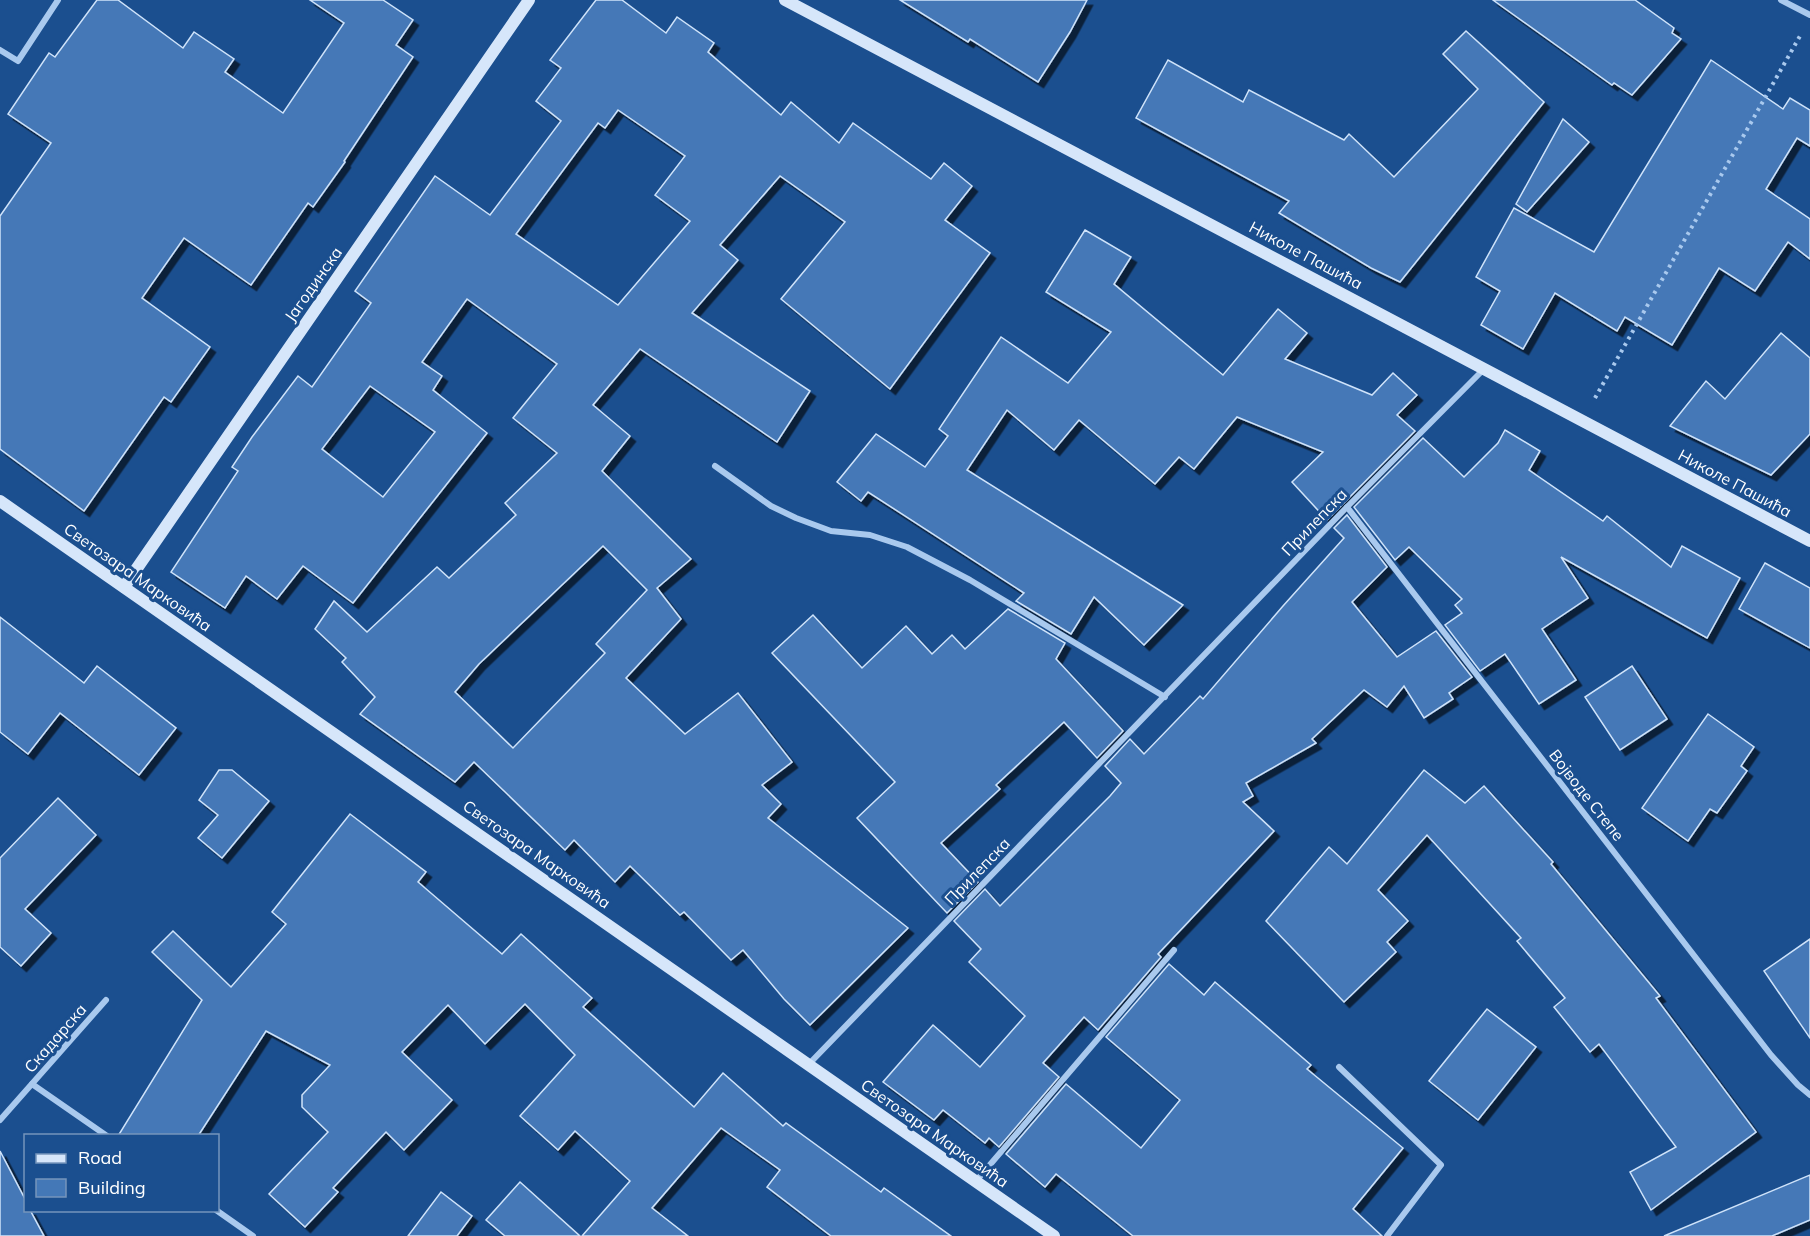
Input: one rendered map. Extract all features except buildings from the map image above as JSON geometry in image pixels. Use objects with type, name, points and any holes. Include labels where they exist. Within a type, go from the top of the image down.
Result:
[{"type":"street","points":[[0,50],[18,61],[58,0]]},
{"type":"street","name":"Јагодинска","points":[[124,587],[529,0]]},
{"type":"street","name":"Николе Пашића","points":[[785,0],[1810,541]]},
{"type":"street","points":[[1781,0],[1810,15]]},
{"type":"street","name":"Прилепска","points":[[809,1064],[1347,507],[1485,368]]},
{"type":"street","points":[[715,466],[771,506],[796,518],[831,531],[870,536],[907,547],[960,574],[1165,697]]},
{"type":"street","name":"Светозара Марковића","points":[[0,501],[1054,1236]]},
{"type":"street","name":"Војводе Степе","points":[[1347,507],[1763,1045],[1798,1085],[1810,1095]]},
{"type":"street","points":[[976,1181],[1174,950]]},
{"type":"street","name":"Скадарска","points":[[0,1120],[106,1000]]},
{"type":"street","points":[[1339,1067],[1441,1165],[1387,1236]]},
{"type":"street","points":[[32,1084],[104,1134]]},
{"type":"street","points":[[219,1212],[253,1236]]},
{"type":"path","points":[[1603,382],[1787,60]]}]
